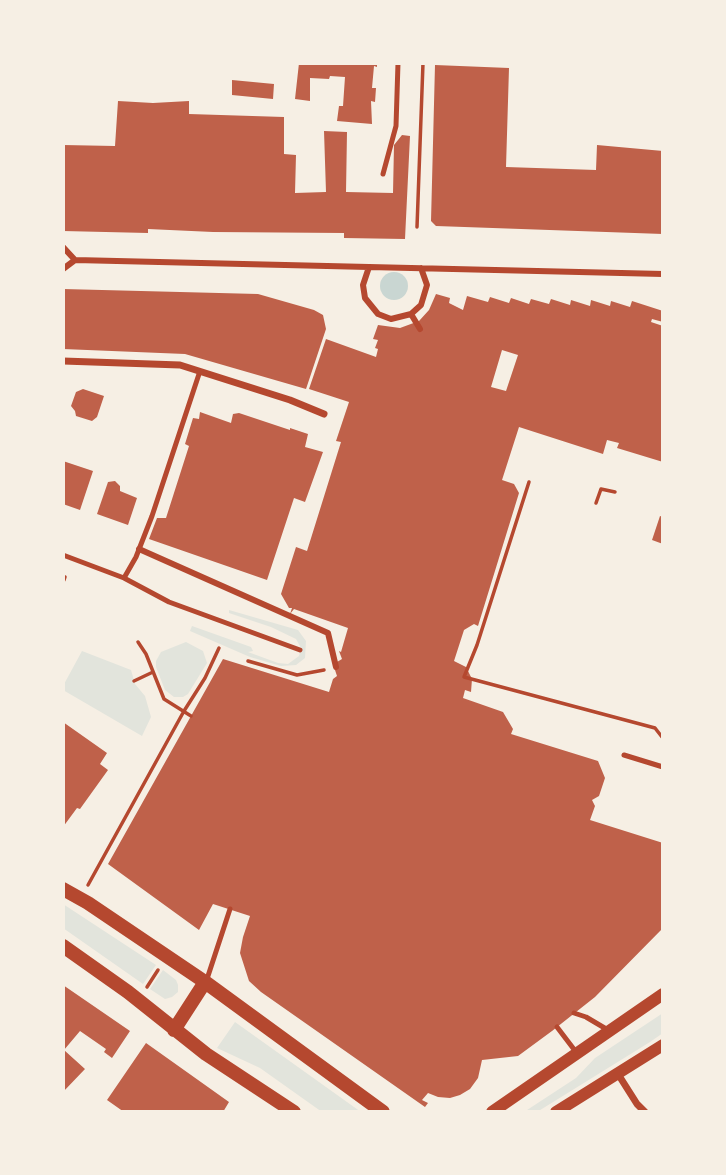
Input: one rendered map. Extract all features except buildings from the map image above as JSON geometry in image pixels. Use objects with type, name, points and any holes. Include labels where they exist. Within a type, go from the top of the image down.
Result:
[{"type":"main road","points":[[63,890],[80,898],[205,982],[383,1112]]},
{"type":"main road","points":[[63,946],[138,999],[174,1030],[295,1112]]},
{"type":"main road","points":[[174,1030],[205,982]]},
{"type":"street","points":[[63,247],[75,260]]},
{"type":"street","points":[[63,269],[75,260],[663,274]]},
{"type":"street","points":[[369,267],[363,285],[365,298],[372,310],[391,319],[411,314],[421,305],[426,292],[426,278],[421,268]]},
{"type":"street","points":[[411,314],[419,329]]},
{"type":"street","points":[[63,361],[180,365],[290,400],[324,414]]},
{"type":"street","points":[[139,549],[328,633],[335,667]]},
{"type":"street","points":[[492,1112],[663,994]]},
{"type":"street","points":[[556,1112],[663,1045]]},
{"type":"street","points":[[618,1074],[645,1112]]},
{"type":"lane","points":[[383,174],[396,127],[398,63]]},
{"type":"lane","points":[[124,578],[139,549],[201,371]]},
{"type":"lane","points":[[63,555],[124,578],[169,602],[300,650]]},
{"type":"lane","points":[[624,755],[663,767]]},
{"type":"lane","points":[[205,982],[231,910]]},
{"type":"lane","points":[[574,1013],[611,1031]]},
{"type":"lane","points":[[557,1027],[576,1052]]},
{"type":"path","points":[[417,227],[423,63]]},
{"type":"path","points":[[529,482],[477,646],[464,677],[655,728],[662,737]]},
{"type":"path","points":[[596,503],[600,489],[615,492]]},
{"type":"path","points":[[138,642],[146,654],[164,699],[191,716]]},
{"type":"path","points":[[80,898],[219,649]]},
{"type":"path","points":[[248,661],[297,676],[335,667]]},
{"type":"path","points":[[134,681],[153,672]]},
{"type":"path","points":[[138,999],[167,956]]},
{"type":"shaded area","points":[[394,272],[404,276],[408,286],[404,296],[394,300],[384,296],[380,286],[384,276]]},
{"type":"shaded area","points":[[229,610],[298,630],[306,641],[305,658],[296,665],[281,666],[250,657],[190,631],[192,626],[251,647],[253,651],[248,652],[278,663],[288,664],[299,656],[301,648],[296,639],[271,627],[229,613]]},
{"type":"shaded area","points":[[186,642],[203,651],[207,663],[188,694],[174,697],[165,690],[156,661],[161,652]]},
{"type":"shaded area","points":[[82,651],[131,670],[135,684],[145,696],[151,717],[142,736],[63,690]]},
{"type":"shaded area","points":[[63,904],[156,965],[143,984],[63,928]]},
{"type":"shaded area","points":[[163,970],[176,980],[178,985],[178,992],[165,999],[150,989]]},
{"type":"shaded area","points":[[663,1013],[663,1033],[537,1112],[524,1112],[576,1078],[595,1058]]},
{"type":"shaded area","points":[[235,1022],[361,1112],[322,1112],[260,1068],[217,1048]]}]
